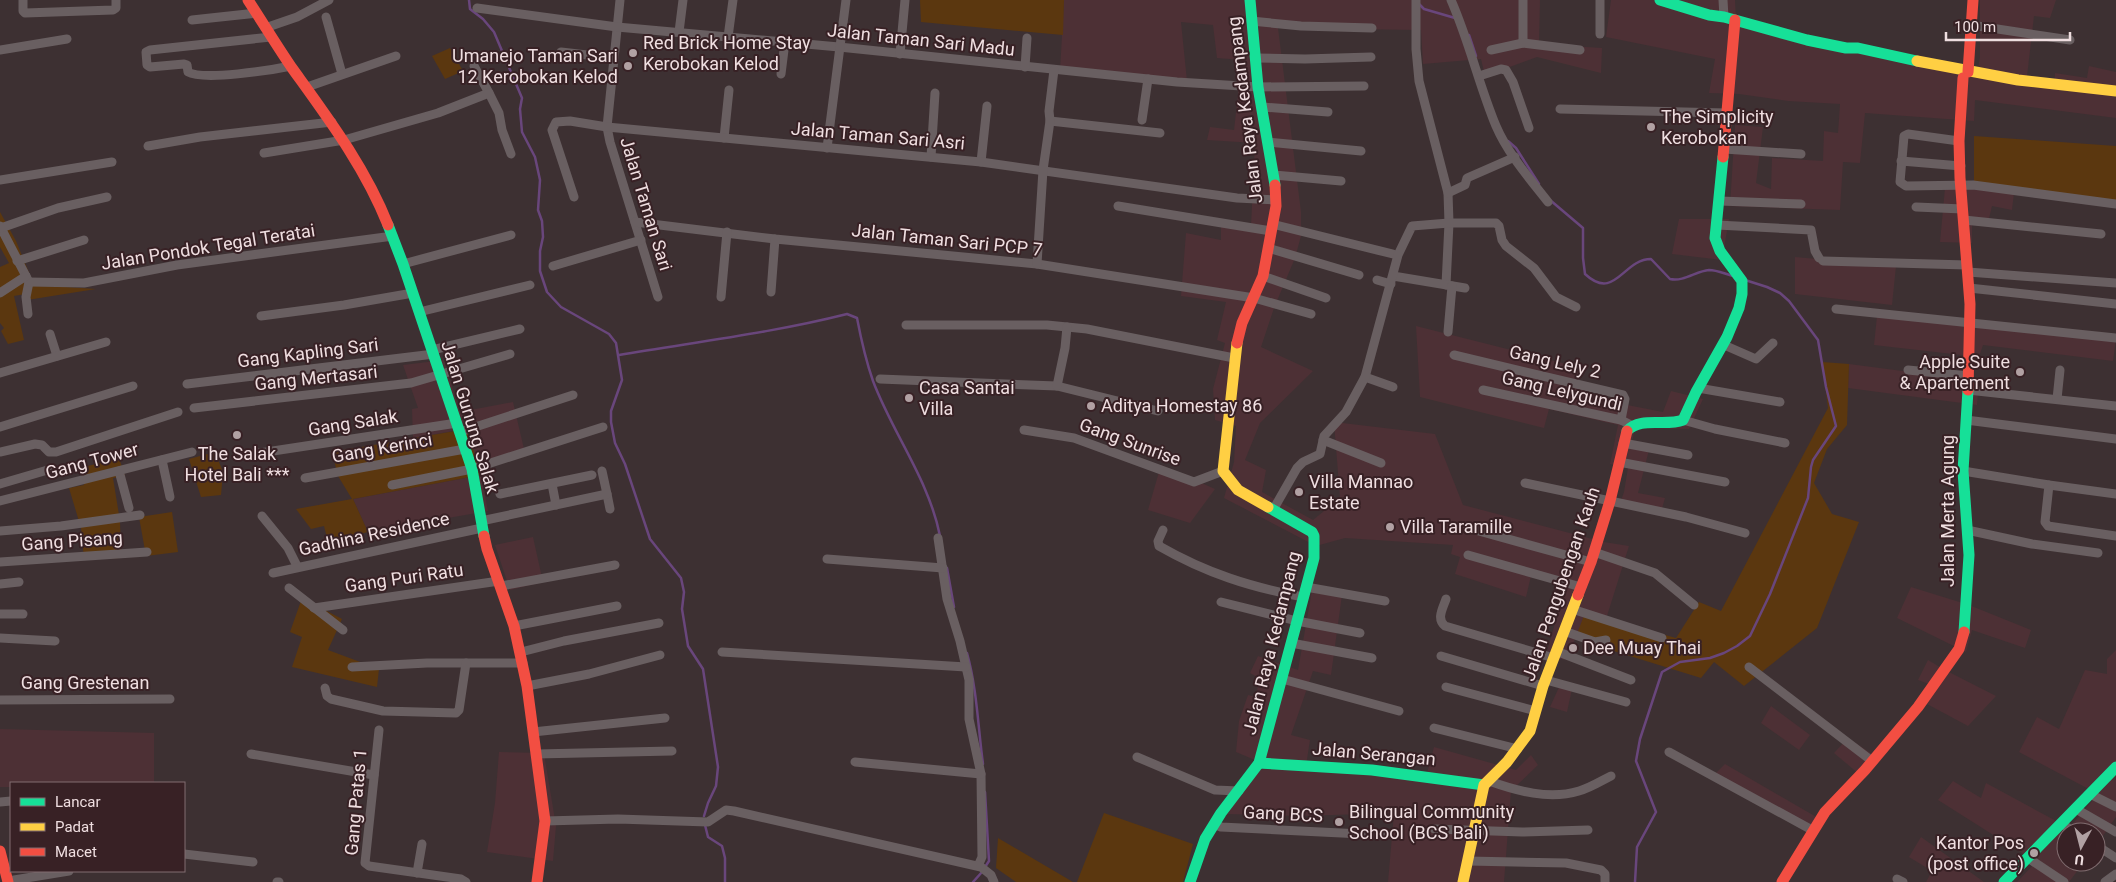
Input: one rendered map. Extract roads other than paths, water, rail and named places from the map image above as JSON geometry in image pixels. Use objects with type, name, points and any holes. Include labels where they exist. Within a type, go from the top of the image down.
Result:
[{"type":"street","points":[[23,0],[23,11],[25,13],[113,10],[116,8],[116,0]]},
{"type":"street","name":"Jalan Gunung Salak","points":[[248,0],[291,66],[344,140],[370,187],[393,236],[441,375],[472,470],[481,524],[522,657],[545,821],[537,882]]},
{"type":"street","points":[[291,66],[260,71],[198,75],[188,72],[187,65],[184,64],[147,65],[146,52],[268,32],[329,0]]},
{"type":"street","name":"Jalan Taman Sari","points":[[620,0],[607,127],[658,297]]},
{"type":"street","points":[[679,32],[683,0]]},
{"type":"street","points":[[728,37],[733,0]]},
{"type":"street","points":[[827,148],[846,0]]},
{"type":"street","points":[[900,54],[905,0]]},
{"type":"street","name":"Jalan Raya Kedampang","points":[[1190,882],[1200,849],[1214,824],[1259,763],[1314,558],[1314,536],[1308,528],[1238,490],[1223,471],[1234,358],[1242,323],[1263,276],[1276,200],[1274,175],[1258,87],[1250,0]]},
{"type":"street","points":[[1416,0],[1416,48],[1420,81],[1448,192],[1448,332]]},
{"type":"street","points":[[1451,0],[1468,41],[1497,128],[1514,157],[1548,202]]},
{"type":"street","points":[[1523,0],[1523,43]]},
{"type":"street","points":[[1600,0],[1600,34]]},
{"type":"street","points":[[1660,0],[1710,15],[1730,18],[1807,40],[1846,48],[1866,55],[1965,75],[2116,96]]},
{"type":"street","points":[[1682,420],[1698,388],[1724,345],[1740,301],[1742,278],[1717,244],[1724,149],[1730,18],[1723,0]]},
{"type":"street","name":"Jalan Merta Agung","points":[[1782,882],[1812,830],[1834,800],[1872,761],[1918,707],[1962,643],[1968,555],[1963,471],[1968,390],[1969,288],[1959,141],[1973,0]]},
{"type":"street","name":"Jalan Taman Sari Madu","points":[[477,8],[617,27],[839,47],[1148,79],[1258,87],[1364,86]]},
{"type":"street","points":[[192,20],[256,13]]},
{"type":"street","points":[[326,16],[342,74]]},
{"type":"street","points":[[1251,21],[1294,25],[1372,28]]},
{"type":"street","points":[[1971,25],[2070,40]]},
{"type":"street","points":[[1025,67],[1027,38]]},
{"type":"street","points":[[0,50],[67,39]]},
{"type":"street","points":[[781,74],[785,42]]},
{"type":"street","points":[[1490,50],[1523,43],[1580,50]]},
{"type":"street","points":[[561,52],[613,58]]},
{"type":"street","points":[[307,86],[396,56]]},
{"type":"street","points":[[1256,58],[1371,57]]},
{"type":"street","points":[[474,66],[499,113],[502,130],[512,154]]},
{"type":"street","points":[[1479,76],[1501,69],[1506,70],[1513,82],[1529,128]]},
{"type":"street","points":[[1036,264],[1043,170],[1050,121],[1049,110],[1054,70]]},
{"type":"street","points":[[1965,75],[2116,91]]},
{"type":"street","points":[[1142,120],[1148,79]]},
{"type":"street","points":[[724,138],[729,90]]},
{"type":"street","points":[[931,157],[935,92]]},
{"type":"street","points":[[264,153],[344,140],[438,113],[489,93]]},
{"type":"street","points":[[981,162],[987,106]]},
{"type":"street","points":[[1262,107],[1328,112]]},
{"type":"street","points":[[1560,109],[1726,113]]},
{"type":"street","name":"Jalan Taman Sari Asri","points":[[574,197],[552,130],[556,122],[570,121],[607,127],[981,162],[1237,198],[1276,200]]},
{"type":"street","points":[[1050,121],[1160,133]]},
{"type":"street","points":[[148,146],[209,136],[332,122]]},
{"type":"street","points":[[1959,141],[1905,135],[1899,181],[1902,185],[1973,185],[2116,204]]},
{"type":"street","points":[[1268,142],[1361,151]]},
{"type":"street","points":[[1724,149],[1801,154]]},
{"type":"street","points":[[1448,192],[1465,185],[1468,178],[1514,157]]},
{"type":"street","points":[[1901,161],[1960,166]]},
{"type":"street","points":[[0,180],[112,162]]},
{"type":"street","points":[[1274,175],[1341,181]]},
{"type":"street","points":[[28,314],[26,297],[27,279],[2,232],[58,208],[106,197]]},
{"type":"street","points":[[1720,201],[1801,204]]},
{"type":"street","points":[[1118,206],[1272,228],[1394,254]]},
{"type":"street","points":[[1916,208],[2101,234]]},
{"type":"street","name":"Jalan Taman Sari PCP 7","points":[[635,222],[775,239],[1036,264],[1254,298],[1311,314]]},
{"type":"street","points":[[1273,510],[1296,468],[1303,462],[1320,454],[1326,432],[1346,412],[1365,377],[1398,255],[1412,226],[1449,223],[1497,224],[1506,246],[1534,268],[1556,297],[1576,307]]},
{"type":"street","points":[[1717,225],[1811,230],[1813,244],[1821,259],[1968,268],[2116,283]]},
{"type":"street","points":[[721,297],[727,232]]},
{"type":"street","points":[[403,264],[511,235]]},
{"type":"street","name":"Jalan Pondok Tegal Teratai","points":[[27,279],[69,284],[84,283],[176,265],[393,236]]},
{"type":"street","points":[[771,292],[775,239]]},
{"type":"street","points":[[17,261],[84,240]]},
{"type":"street","points":[[553,266],[641,240]]},
{"type":"street","points":[[1268,248],[1359,275]]},
{"type":"street","points":[[1263,276],[1326,298]]},
{"type":"street","points":[[0,293],[27,279]]},
{"type":"street","points":[[1377,280],[1465,288]]},
{"type":"street","points":[[419,312],[530,285]]},
{"type":"street","points":[[1969,288],[2116,304]]},
{"type":"street","points":[[261,316],[344,305],[413,293]]},
{"type":"street","points":[[1836,309],[2116,338]]},
{"type":"street","points":[[906,325],[1047,325],[1087,329],[1234,358]]},
{"type":"street","points":[[1057,386],[1065,348],[1067,327]]},
{"type":"street","name":"Gang Kapling Sari","points":[[187,384],[433,352],[520,329]]},
{"type":"street","points":[[50,334],[57,356]]},
{"type":"street","points":[[0,373],[106,342]]},
{"type":"street","points":[[1724,345],[1754,359],[1758,358],[1773,343]]},
{"type":"street","name":"Gang Mertasari","points":[[194,408],[411,383],[510,354]]},
{"type":"street","name":"Gang Lely 2","points":[[1454,355],[1623,394],[1625,399],[1621,420]]},
{"type":"street","points":[[1908,370],[1968,376]]},
{"type":"street","points":[[2057,399],[2060,370]]},
{"type":"street","points":[[1365,377],[1393,387]]},
{"type":"street","points":[[880,379],[1057,386],[1158,411]]},
{"type":"street","points":[[0,427],[133,386]]},
{"type":"street","points":[[1698,388],[1780,402]]},
{"type":"street","name":"Gang Lelygundi","points":[[1483,390],[1621,420],[1633,426]]},
{"type":"street","points":[[1968,390],[2116,406]]},
{"type":"street","points":[[458,428],[573,395]]},
{"type":"street","points":[[0,452],[35,444],[42,445],[49,452],[56,452],[178,412]]},
{"type":"street","points":[[1633,426],[1674,423],[1682,420],[1715,429],[1785,443]]},
{"type":"street","points":[[1966,420],[2116,439]]},
{"type":"street","name":"Jalan Pengubengan Kauh","points":[[1486,783],[1518,749],[1530,731],[1545,683],[1592,557],[1610,501],[1626,432],[1633,426]]},
{"type":"street","name":"Gang Salak","points":[[253,454],[458,428]]},
{"type":"street","points":[[392,486],[472,470],[603,428]]},
{"type":"street","name":"Gang Sunrise","points":[[1024,430],[1074,438],[1194,482],[1223,471]]},
{"type":"street","points":[[1323,440],[1380,463]]},
{"type":"street","points":[[1623,443],[1688,455]]},
{"type":"street","name":"Gang Kerinci","points":[[306,478],[465,449]]},
{"type":"street","name":"Gang Tower","points":[[0,501],[192,452]]},
{"type":"street","points":[[162,460],[170,497]]},
{"type":"street","points":[[1619,462],[1725,482]]},
{"type":"street","points":[[0,484],[51,469]]},
{"type":"street","points":[[119,471],[128,508]]},
{"type":"street","points":[[602,471],[610,509]]},
{"type":"street","points":[[1963,471],[2116,494]]},
{"type":"street","points":[[500,494],[592,475]]},
{"type":"street","points":[[1526,483],[1746,533]]},
{"type":"street","points":[[552,484],[556,506]]},
{"type":"street","points":[[2049,485],[2046,525],[2116,536]]},
{"type":"street","name":"Gadhina Residence","points":[[273,573],[607,494]]},
{"type":"street","points":[[0,531],[61,526],[140,515]]},
{"type":"street","points":[[262,516],[276,531],[297,566]]},
{"type":"street","points":[[1468,528],[1655,573],[1694,606]]},
{"type":"street","points":[[1163,530],[1158,545],[1219,576],[1305,592],[1385,601]]},
{"type":"street","points":[[1967,530],[2032,544],[2098,553]]},
{"type":"street","points":[[938,538],[951,617],[960,641],[969,684],[969,719],[981,774],[982,868]]},
{"type":"street","name":"Gang Pisang","points":[[0,562],[146,552]]},
{"type":"street","points":[[1468,555],[1581,587]]},
{"type":"street","points":[[827,559],[943,568]]},
{"type":"street","name":"Gang Puri Ratu","points":[[314,608],[500,584],[615,565]]},
{"type":"street","points":[[0,584],[18,582]]},
{"type":"street","points":[[289,588],[343,630]]},
{"type":"street","points":[[1446,599],[1440,615],[1440,621],[1445,626],[1555,655],[1631,680]]},
{"type":"street","points":[[1221,602],[1297,621],[1360,633]]},
{"type":"street","points":[[514,626],[617,606]]},
{"type":"street","points":[[1572,609],[1662,638]]},
{"type":"street","points":[[0,614],[23,614]]},
{"type":"street","points":[[352,667],[466,663],[522,657],[564,641],[659,623]]},
{"type":"street","points":[[1564,631],[1595,642],[1606,640]]},
{"type":"street","points":[[0,638],[55,641]]},
{"type":"street","points":[[1292,643],[1372,658]]},
{"type":"street","points":[[722,652],[966,667]]},
{"type":"street","points":[[527,686],[589,674],[660,655]]},
{"type":"street","points":[[1441,656],[1626,702]]},
{"type":"street","points":[[325,688],[327,696],[331,699],[378,710],[456,713],[459,710],[466,663]]},
{"type":"street","points":[[1749,667],[1872,761]]},
{"type":"street","points":[[1282,678],[1399,712]]},
{"type":"street","points":[[1446,687],[1536,711]]},
{"type":"street","name":"Gang Grestenan","points":[[0,700],[170,699]]},
{"type":"street","points":[[533,732],[665,718]]},
{"type":"street","points":[[1434,728],[1518,749]]},
{"type":"street","name":"Gang Patas 1","points":[[379,730],[364,863],[370,866],[461,879],[466,882]]},
{"type":"street","points":[[536,754],[672,751]]},
{"type":"street","points":[[1669,752],[1812,830]]},
{"type":"street","points":[[250,754],[374,775]]},
{"type":"street","points":[[1137,758],[1215,790],[1239,791]]},
{"type":"street","points":[[855,762],[981,774]]},
{"type":"street","name":"Jalan Serangan","points":[[1259,763],[1381,770],[1486,783]]},
{"type":"street","points":[[2064,822],[2116,768]]},
{"type":"street","points":[[1463,882],[1486,783],[1530,792],[1552,794],[1580,791],[1611,776]]},
{"type":"street","points":[[2090,794],[2116,808]]},
{"type":"street","points":[[2076,809],[2116,832]]},
{"type":"street","points":[[545,821],[618,819],[708,822],[726,810],[734,811],[982,868],[994,882]]},
{"type":"street","name":"Gang BCS","points":[[1214,824],[1221,827],[1382,834]]},
{"type":"street","points":[[1434,829],[1475,832],[1588,830]]},
{"type":"street","points":[[2004,882],[2056,830]]},
{"type":"street","points":[[417,873],[422,844]]},
{"type":"street","points":[[0,851],[8,882],[63,872]]},
{"type":"street","points":[[185,854],[253,862]]},
{"type":"street","points":[[2028,858],[2064,882]]},
{"type":"street","points":[[1468,861],[1566,863],[1601,870],[1605,874],[1605,882]]},
{"type":"street","points":[[2106,882],[2116,874]]},
{"type":"waterway","points":[[469,0],[470,9],[483,19],[494,32],[522,98],[520,109],[522,132],[535,157],[540,180],[538,210],[542,221],[543,237],[540,251],[540,271],[547,292],[561,307],[609,334],[616,343],[622,380],[611,411],[615,443],[625,464],[650,539],[681,578],[684,592],[682,609],[688,646],[703,669],[718,767],[716,786],[704,816]]},
{"type":"waterway","points":[[1419,4],[1424,9],[1455,18]]},
{"type":"waterway","points":[[1469,35],[1476,56]]},
{"type":"waterway","points":[[1508,141],[1516,148],[1539,184]]},
{"type":"waterway","points":[[1550,200],[1583,228],[1585,274],[1595,281],[1612,282],[1633,265],[1651,259],[1670,279],[1685,278],[1709,270],[1733,276]]},
{"type":"waterway","points":[[1635,882],[1637,847],[1656,812],[1636,761],[1640,739],[1662,672],[1680,662],[1710,658],[1724,653],[1750,636],[1770,594],[1808,498],[1813,460],[1836,426],[1826,387],[1818,340],[1789,301],[1780,293],[1745,280]]},
{"type":"waterway","points":[[619,355],[762,332],[847,314],[857,318],[873,381],[928,496],[940,536]]},
{"type":"waterway","points":[[947,568],[954,607]]},
{"type":"waterway","points":[[967,653],[975,694],[983,764]]},
{"type":"waterway","points":[[985,792],[989,861],[985,867]]},
{"type":"waterway","points":[[705,825],[708,837],[722,846],[725,858],[725,882]]},
{"type":"waterway","points":[[973,882],[982,872]]},
{"type":"place","name":"Red Brick Home Stay Kerobokan Kelod","points":[[633,53]]},
{"type":"place","name":"Umanejo Taman Sari 12 Kerobokan Kelod","points":[[628,66]]},
{"type":"place","name":"The Simplicity Kerobokan","points":[[1651,127]]},
{"type":"place","name":"Apple Suite & Apartement","points":[[2020,372]]},
{"type":"place","name":"Casa Santai Villa","points":[[909,398]]},
{"type":"place","name":"Aditya Homestay 86","points":[[1091,406]]},
{"type":"place","name":"The Salak Hotel Bali ***","points":[[237,435]]},
{"type":"place","name":"Villa Mannao Estate","points":[[1299,492]]},
{"type":"place","name":"Villa Taramille","points":[[1390,527]]},
{"type":"place","name":"Dee Muay Thai","points":[[1573,648]]},
{"type":"place","name":"Bilingual Community School (BCS Bali)","points":[[1339,822]]},
{"type":"place","name":"Kantor Pos (post office)","points":[[2034,853]]}]
